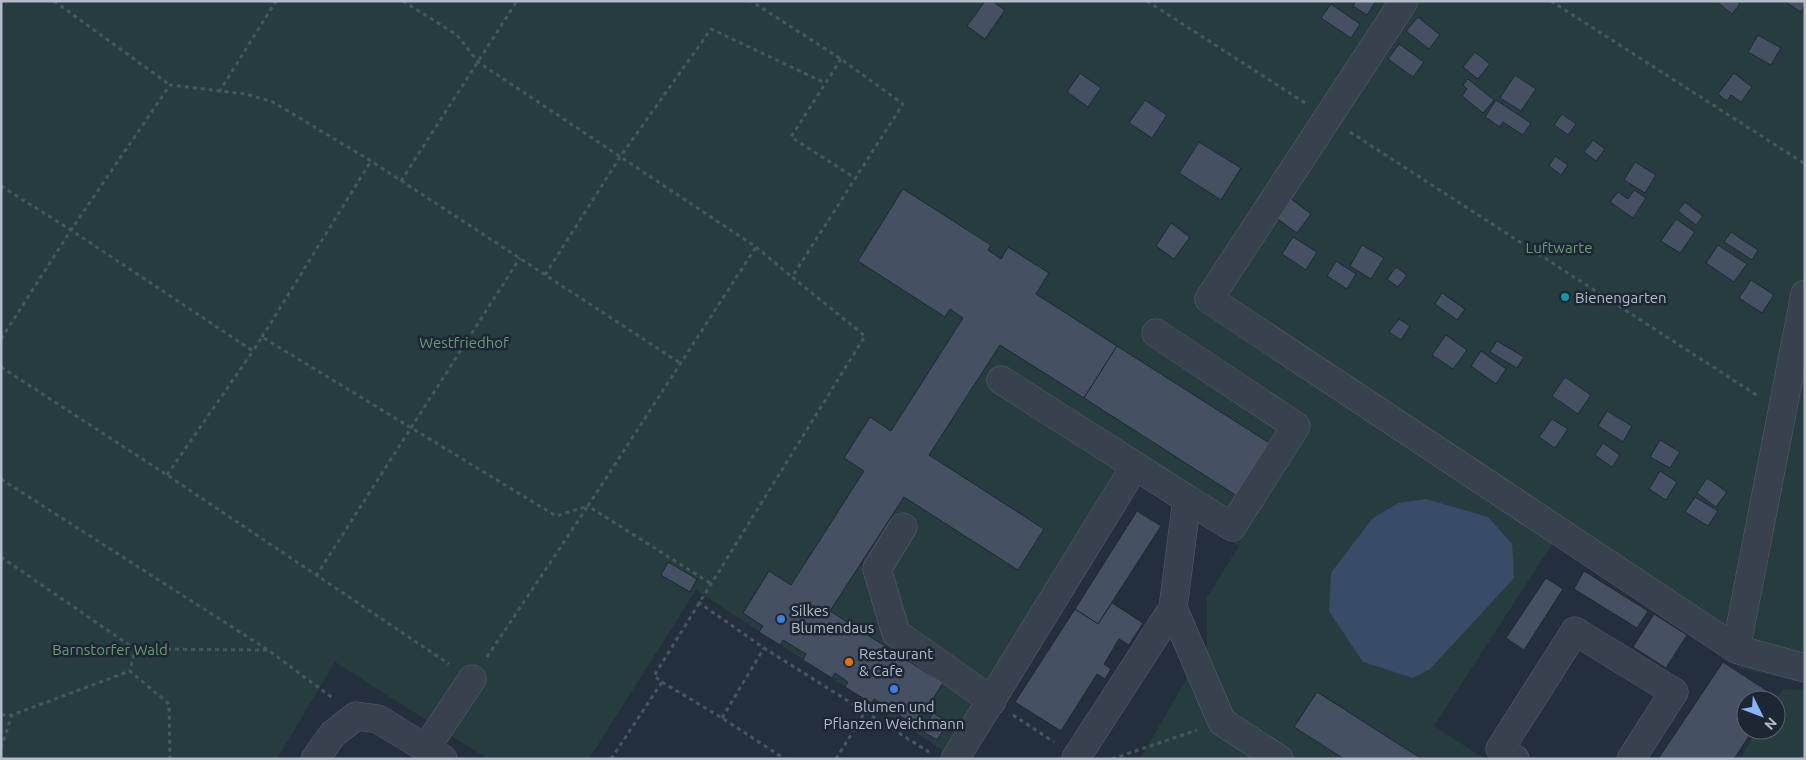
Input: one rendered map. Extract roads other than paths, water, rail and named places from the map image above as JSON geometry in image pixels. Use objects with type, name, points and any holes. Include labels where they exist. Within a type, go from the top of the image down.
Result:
[{"type":"street","points":[[1404,1],[1209,299],[1736,649],[1805,668]]},
{"type":"street","points":[[1736,649],[1805,294]]},
{"type":"street","points":[[1001,380],[1232,527],[1296,426],[1156,333]]},
{"type":"street","points":[[948,757],[992,701],[1135,466]]},
{"type":"street","points":[[1076,758],[1173,608],[1187,499]]},
{"type":"street","points":[[903,526],[877,569],[896,633],[992,701]]},
{"type":"street","points":[[1173,608],[1222,722],[1279,759]]},
{"type":"street","points":[[1515,759],[1500,749],[1575,631],[1674,692],[1631,759]]},
{"type":"street","points":[[315,759],[333,734],[356,716],[378,719],[434,753],[472,679]]},
{"type":"water","points":[[1426,499],[1488,517],[1512,544],[1514,578],[1430,669],[1413,678],[1363,662],[1329,611],[1331,573],[1372,519],[1398,503]]},
{"type":"place","name":"Bienengarten","points":[[1565,297]]},
{"type":"place","name":"Silkes Blumendaus","points":[[781,619]]},
{"type":"place","name":"Restaurant & Cafe","points":[[849,662]]},
{"type":"place","name":"Blumen und Pflanzen Weichmann","points":[[894,689]]},
{"type":"park label","name":"Luftwarte","points":[[1559,247]]},
{"type":"park label","name":"Westfriedhof","points":[[464,342]]},
{"type":"park label","name":"Barnstorfer Wald","points":[[110,649]]}]
